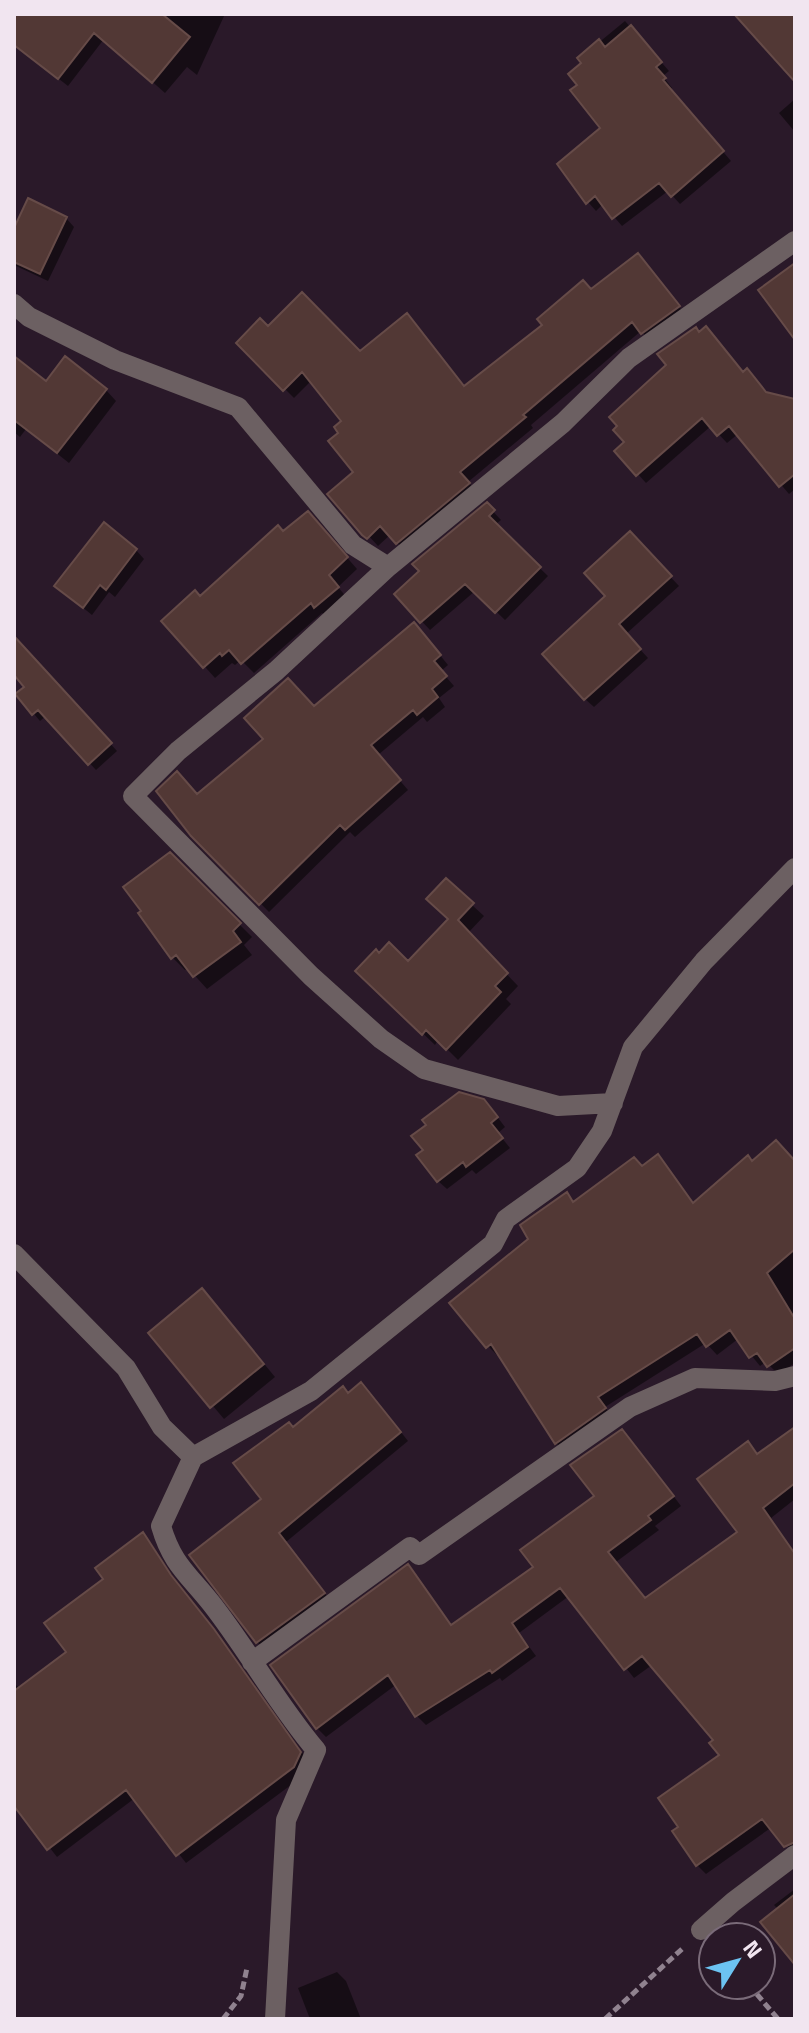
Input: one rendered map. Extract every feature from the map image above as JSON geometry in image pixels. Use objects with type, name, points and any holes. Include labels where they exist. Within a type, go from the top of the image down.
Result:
[{"type":"street","points":[[613,1103],[558,1106],[424,1069],[381,1039],[311,976],[133,796],[178,751],[276,671],[388,567],[563,423],[629,358],[795,241]]},
{"type":"street","points":[[14,304],[29,317],[115,360],[238,407],[353,545],[388,567]]},
{"type":"street","points":[[275,2019],[286,1820],[316,1750],[211,1604],[177,1566],[161,1526],[193,1457],[311,1391],[493,1244],[506,1219],[577,1168],[602,1131],[633,1047],[704,961],[795,868]]},
{"type":"street","points":[[14,1254],[126,1368],[162,1427],[193,1457]]},
{"type":"street","points":[[252,1662],[410,1547],[419,1555],[630,1407],[695,1378],[775,1381],[795,1376]]},
{"type":"street","points":[[711,1921],[795,1855]]},
{"type":"path","points":[[605,2019],[697,1934]]},
{"type":"path","points":[[763,2001],[778,2019]]},
{"type":"building","points":[[14,14],[162,14],[190,37],[152,83],[94,33],[58,79],[14,45]]},
{"type":"building","points":[[734,14],[795,14],[795,82]]},
{"type":"building","points":[[631,25],[662,62],[656,67],[666,78],[663,80],[724,151],[671,197],[659,183],[612,219],[595,196],[586,204],[557,164],[600,128],[570,90],[577,85],[568,74],[581,63],[577,58],[599,39],[605,47]]},
{"type":"building","points":[[28,198],[67,217],[40,274],[14,262],[14,228]]},
{"type":"building","points":[[638,253],[680,306],[641,334],[632,322],[460,472],[470,483],[396,544],[380,526],[367,539],[327,494],[353,472],[328,441],[338,433],[334,427],[341,421],[302,372],[283,391],[236,343],[260,318],[268,326],[302,292],[360,351],[407,313],[464,386],[542,325],[537,319],[583,280],[591,289]]},
{"type":"building","points":[[795,263],[795,340],[758,290]]},
{"type":"building","points":[[706,326],[743,372],[747,368],[766,392],[795,399],[795,474],[779,487],[729,426],[717,436],[702,418],[636,476],[614,451],[624,442],[613,430],[617,426],[609,417],[666,365],[657,354],[696,327],[699,332]]},
{"type":"building","points":[[14,356],[46,381],[65,356],[107,389],[57,453],[14,420]]},
{"type":"building","points":[[487,502],[495,510],[489,516],[541,567],[495,613],[465,584],[420,623],[394,594],[419,571],[412,564]]},
{"type":"building","points":[[308,511],[348,557],[329,575],[339,587],[314,608],[311,603],[241,664],[229,650],[222,656],[220,653],[203,668],[161,621],[195,590],[200,596],[278,525],[283,531]]},
{"type":"building","points":[[104,522],[137,549],[106,590],[100,585],[83,608],[54,586]]},
{"type":"building","points":[[630,531],[672,576],[619,624],[641,649],[584,700],[542,654],[605,596],[584,573]]},
{"type":"building","points":[[414,622],[441,655],[434,661],[447,676],[432,689],[438,697],[417,715],[413,710],[371,745],[401,780],[345,830],[340,825],[259,905],[191,836],[156,791],[177,771],[197,794],[263,739],[244,718],[288,678],[314,706]]},
{"type":"building","points":[[14,636],[112,743],[88,765],[38,710],[32,715],[15,694],[24,687],[14,675]]},
{"type":"building","points":[[170,852],[241,923],[233,931],[241,942],[193,977],[176,955],[171,959],[123,887]]},
{"type":"building","points":[[446,878],[474,903],[458,920],[508,973],[495,986],[501,992],[446,1050],[426,1030],[422,1035],[355,971],[376,949],[379,953],[389,942],[408,961],[448,919],[426,899]]},
{"type":"building","points":[[459,1092],[484,1099],[498,1117],[491,1123],[503,1138],[466,1167],[463,1162],[437,1182],[416,1155],[423,1150],[411,1136],[426,1125],[422,1120]]},
{"type":"building","points":[[776,1140],[795,1161],[795,1249],[767,1273],[795,1319],[795,1348],[767,1367],[757,1353],[749,1358],[730,1330],[706,1347],[697,1334],[598,1397],[606,1408],[555,1444],[491,1344],[486,1348],[449,1303],[528,1239],[520,1225],[567,1192],[573,1202],[634,1157],[642,1166],[658,1154],[693,1203],[748,1155],[752,1161]]},
{"type":"building","points":[[202,1288],[264,1364],[210,1408],[148,1333]]},
{"type":"building","points":[[361,1382],[401,1432],[279,1533],[325,1593],[256,1643],[189,1555],[261,1499],[233,1463],[289,1422],[293,1427],[343,1386],[348,1393]]},
{"type":"building","points":[[795,1427],[795,1483],[763,1508],[795,1554],[795,1842],[784,1847],[762,1819],[696,1866],[672,1831],[678,1827],[658,1798],[719,1755],[709,1743],[713,1740],[642,1656],[624,1670],[560,1588],[512,1623],[528,1647],[492,1673],[490,1670],[415,1717],[388,1675],[316,1729],[270,1665],[408,1564],[451,1625],[533,1567],[520,1550],[594,1496],[570,1465],[622,1429],[674,1496],[648,1516],[651,1520],[608,1552],[645,1598],[737,1532],[697,1479],[748,1441],[757,1454]]},
{"type":"building","points":[[143,1532],[301,1752],[294,1767],[176,1856],[126,1790],[47,1850],[14,1806],[14,1691],[66,1652],[44,1623],[103,1579],[95,1568]]},
{"type":"building","points":[[795,1894],[795,1965],[777,1943],[777,1921],[761,1921]]}]
